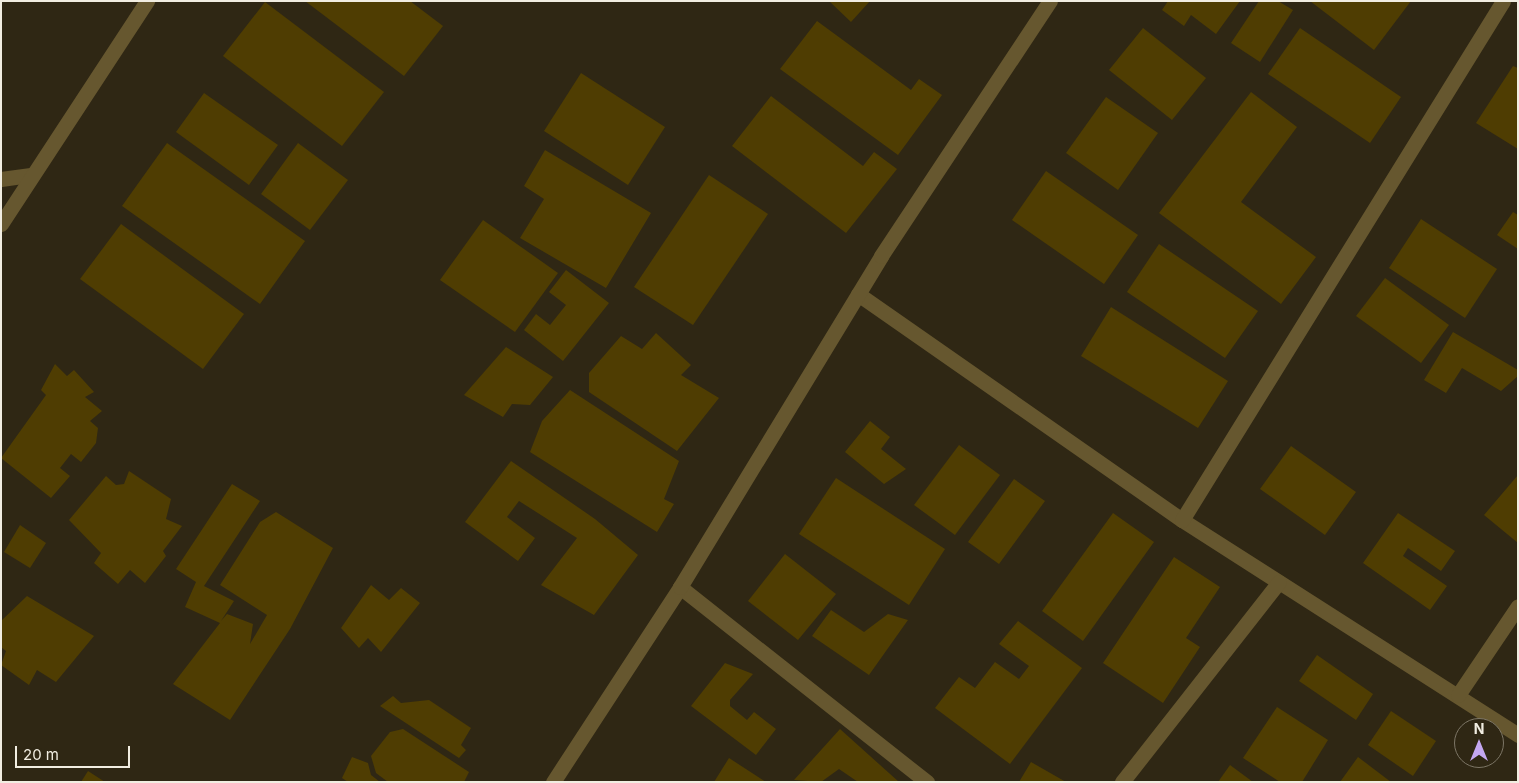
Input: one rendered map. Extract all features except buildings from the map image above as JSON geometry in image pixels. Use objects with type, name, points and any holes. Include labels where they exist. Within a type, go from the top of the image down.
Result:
[{"type":"street","points":[[1,224],[31,175],[147,1]]},
{"type":"street","points":[[553,782],[680,587],[858,294],[1050,1]]},
{"type":"street","points":[[1182,520],[1503,1]]},
{"type":"street","points":[[1,180],[31,175]]},
{"type":"street","points":[[858,294],[1182,520],[1518,735]]},
{"type":"street","points":[[1122,782],[1279,582]]},
{"type":"street","points":[[680,587],[927,782]]},
{"type":"street","points":[[1458,695],[1518,606]]}]
